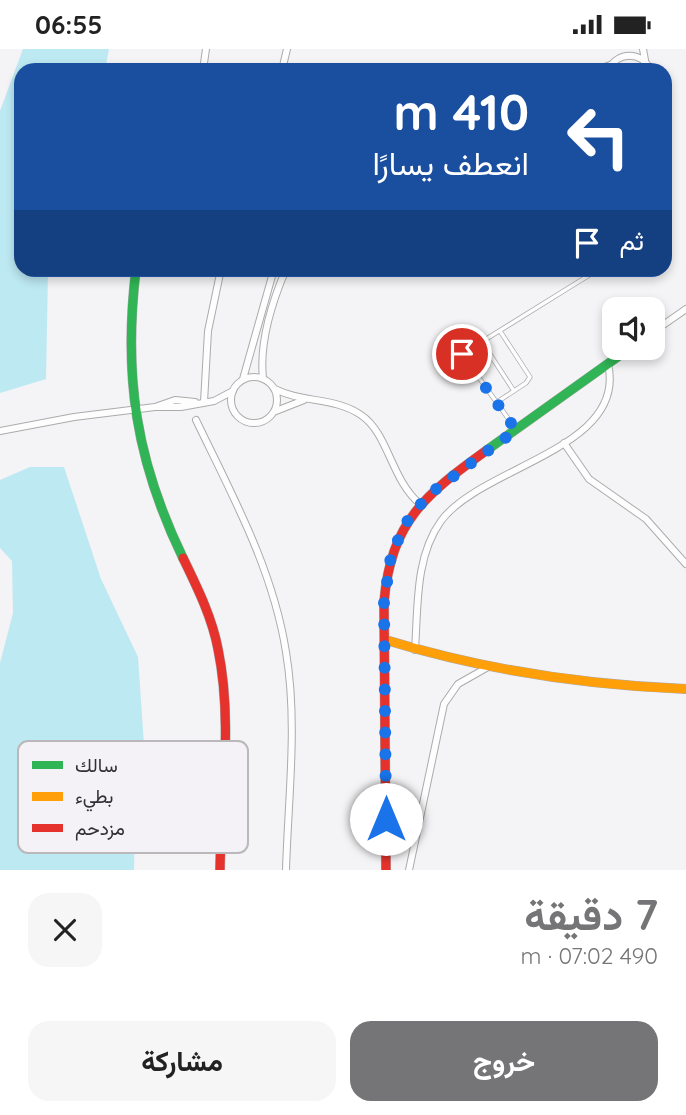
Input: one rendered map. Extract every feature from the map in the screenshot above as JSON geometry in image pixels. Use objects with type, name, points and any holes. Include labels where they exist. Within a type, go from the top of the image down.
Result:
[{"type":"street","points":[[642,49],[647,63]]},
{"type":"street","points":[[626,52],[645,60]]},
{"type":"street","points":[[135,277],[129,341],[132,409],[151,484],[172,536],[201,592],[219,650],[225,715],[224,741]]},
{"type":"street","points":[[200,402],[208,331],[218,277]]},
{"type":"street","points":[[0,431],[132,409],[176,408],[214,401],[233,391],[243,379],[272,277]]},
{"type":"street","points":[[263,379],[263,357],[269,318],[283,277]]},
{"type":"street","points":[[665,324],[686,309]]},
{"type":"street","points":[[386,870],[384,602],[388,567],[400,535],[420,504],[447,479],[614,360]]},
{"type":"street","points":[[415,650],[422,565],[427,546],[441,520],[468,495],[587,428],[601,410],[610,385],[608,364]]},
{"type":"street","points":[[243,379],[263,379],[275,389],[306,400],[347,408],[369,422],[401,485],[420,504]]},
{"type":"street","points":[[273,413],[277,404],[275,389]]},
{"type":"street","points":[[233,391],[234,411]]},
{"type":"street","points":[[214,401],[234,411],[240,419],[255,423],[306,400]]},
{"type":"street","points":[[196,420],[261,561],[284,637],[291,703],[286,870]]},
{"type":"street","points":[[564,443],[589,479],[646,519],[686,564]]},
{"type":"street","points":[[386,640],[415,650],[489,667],[612,685],[686,689]]},
{"type":"street","points":[[409,870],[444,704],[464,679],[489,667]]},
{"type":"lane","points":[[441,367],[586,277]]},
{"type":"lane","points":[[497,402],[530,377],[500,331]]},
{"type":"lane","points":[[482,342],[514,391]]},
{"type":"lane","points":[[462,354],[516,430]]},
{"type":"water","points":[[23,49],[109,49],[106,63],[18,63]]},
{"type":"water","points":[[14,73],[14,277],[48,277],[46,379],[0,393],[0,111]]},
{"type":"water","points":[[30,467],[64,467],[101,579],[138,657],[144,741],[18,741],[18,853],[134,853],[134,870],[0,870],[0,663],[13,613],[12,561],[0,548],[0,480]]},
{"type":"traffic: fast","points":[[135,277],[131,346],[137,417],[154,487],[183,558]]},
{"type":"traffic: fast","points":[[487,450],[613,360]]},
{"type":"traffic: slow","points":[[386,640],[497,668],[572,680],[686,689]]},
{"type":"traffic: jam","points":[[386,870],[384,602],[388,574],[394,550],[415,512],[446,481],[487,450]]},
{"type":"traffic: jam","points":[[183,558],[204,602],[218,649],[225,704],[225,741]]},
{"type":"traffic: jam","points":[[220,870],[221,853]]},
{"type":"route","points":[[386,819],[384,602],[391,556],[405,524],[428,495],[458,470],[516,430],[462,354]]}]
